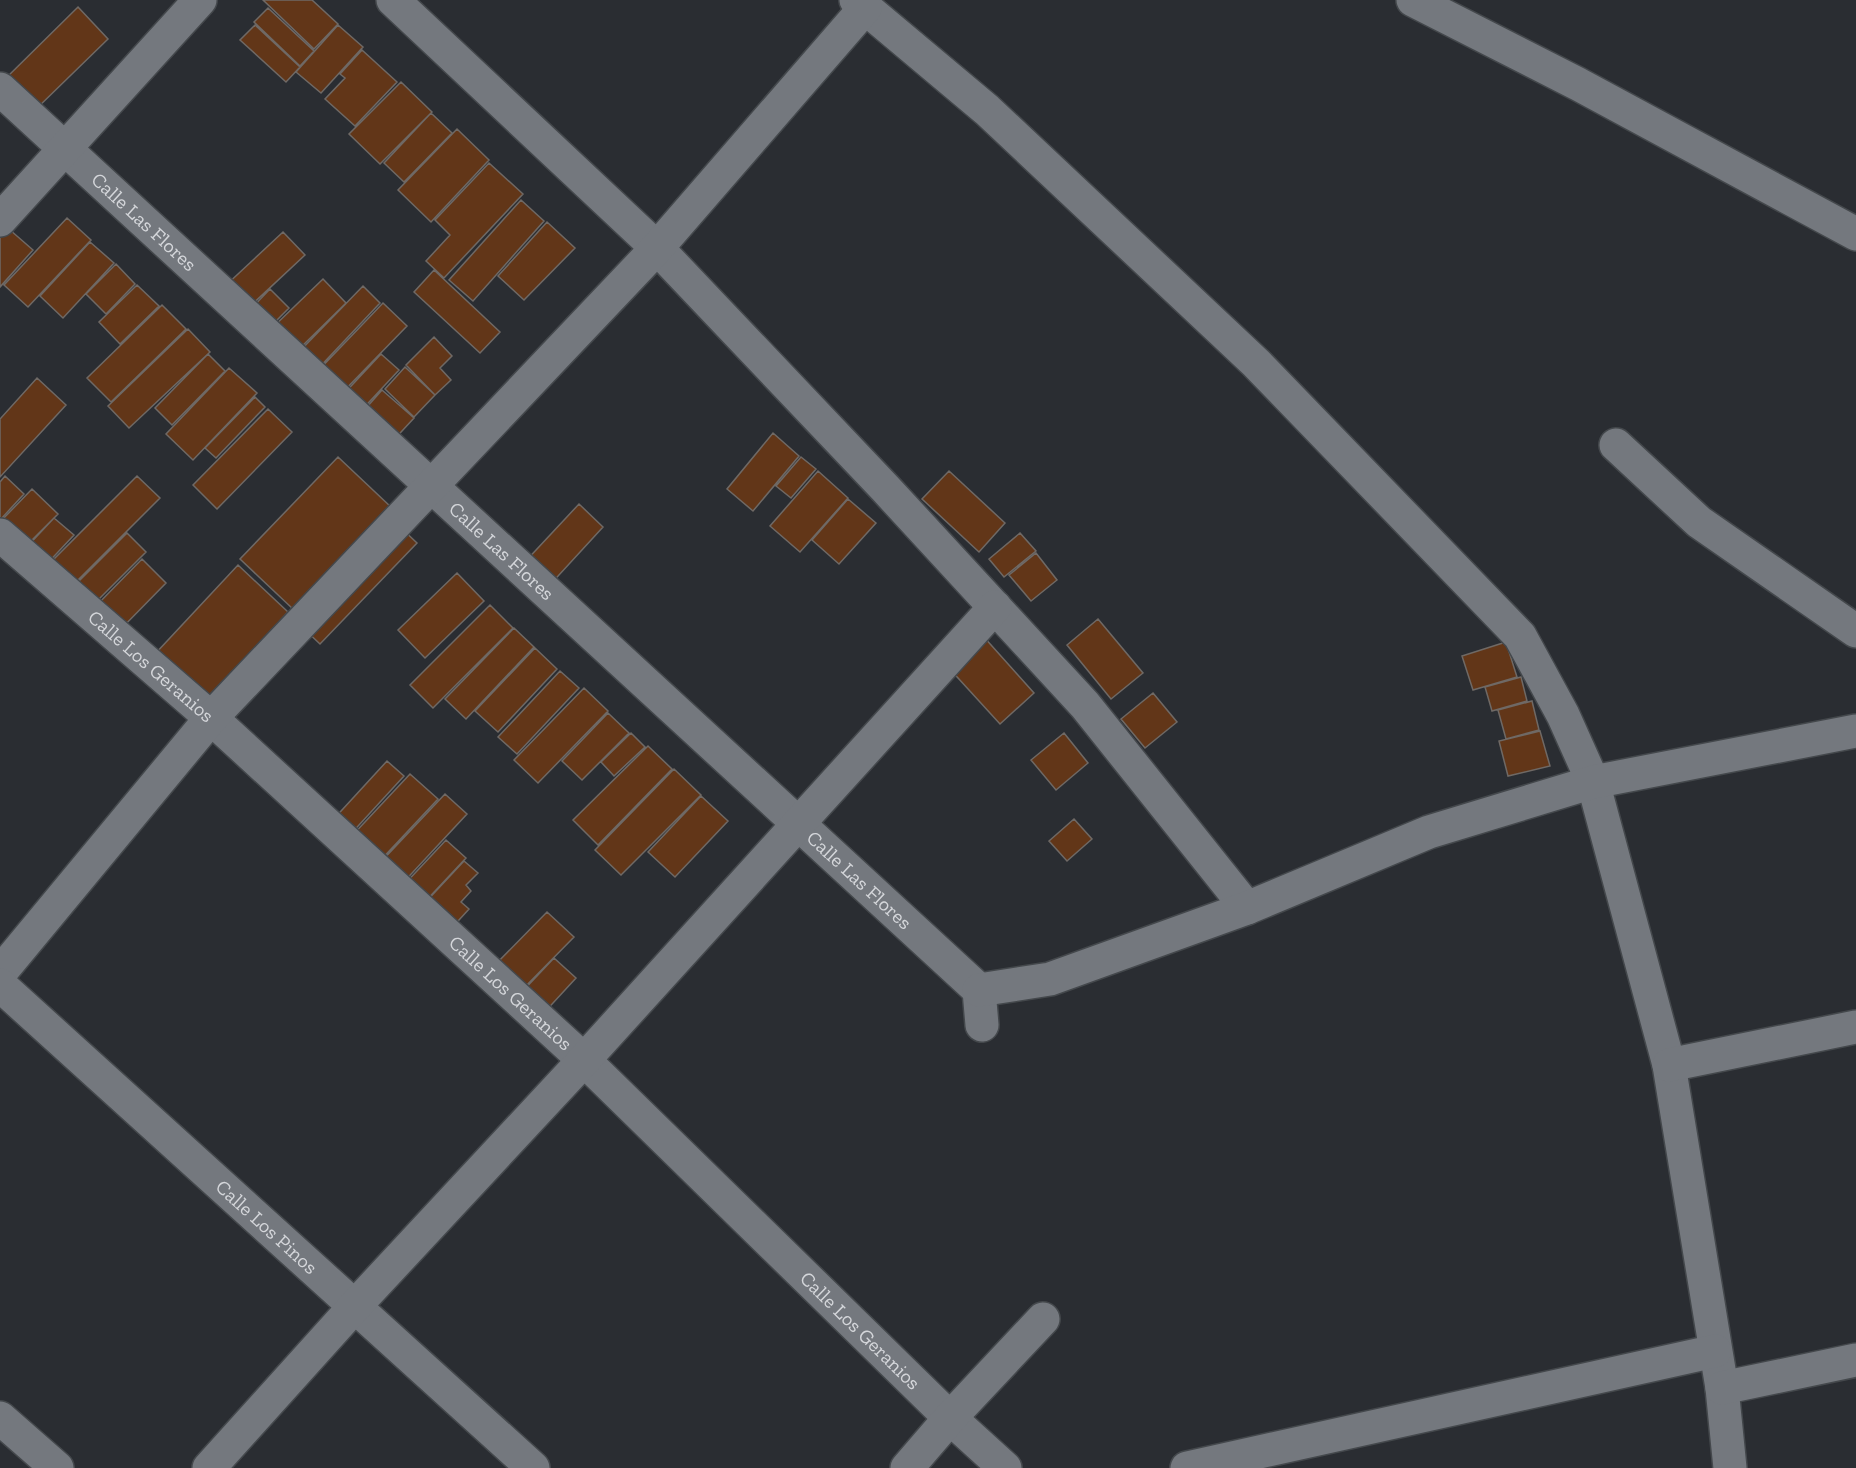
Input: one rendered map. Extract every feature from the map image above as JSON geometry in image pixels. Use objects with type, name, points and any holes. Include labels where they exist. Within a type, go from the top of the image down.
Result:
[{"type":"street","points":[[0,220],[200,0]]},
{"type":"street","points":[[393,0],[657,248],[885,488],[1085,705],[1246,908]]},
{"type":"street","points":[[1413,0],[1578,84],[1856,234]]},
{"type":"street","points":[[0,973],[211,718],[657,248],[861,4],[987,110],[1256,363],[1520,636],[1563,715],[1593,782],[1669,1065],[1722,1388],[1730,1468]]},
{"type":"street","name":"Calle Las Flores","points":[[0,89],[979,990]]},
{"type":"street","points":[[1616,445],[1699,522],[1856,631]]},
{"type":"street","name":"Calle Los Geranios","points":[[0,535],[211,718],[584,1060],[950,1418],[1005,1468]]},
{"type":"street","points":[[209,1468],[995,608]]},
{"type":"street","points":[[982,1025],[979,990],[1050,979],[1246,908],[1429,832],[1593,782],[1856,730]]},
{"type":"street","name":"Calle Los Pinos","points":[[0,985],[533,1468]]},
{"type":"street","points":[[1669,1065],[1856,1027]]},
{"type":"street","points":[[907,1468],[950,1418],[1043,1319]]},
{"type":"street","points":[[1187,1468],[1715,1351]]},
{"type":"street","points":[[1722,1388],[1856,1360]]},
{"type":"street","points":[[0,1418],[57,1468]]},
{"type":"building","points":[[263,0],[312,0],[338,24],[314,49]]},
{"type":"building","points":[[78,7],[108,39],[32,113],[2,82]]},
{"type":"building","points":[[268,8],[314,51],[300,66],[254,22]]},
{"type":"building","points":[[255,25],[300,67],[286,82],[240,40]]},
{"type":"building","points":[[338,25],[363,47],[321,93],[296,72]]},
{"type":"building","points":[[362,50],[397,82],[355,126],[325,99],[345,78],[340,74]]},
{"type":"building","points":[[401,82],[432,112],[380,164],[349,134]]},
{"type":"building","points":[[431,113],[452,133],[404,182],[384,163]]},
{"type":"building","points":[[457,129],[489,160],[431,222],[398,190]]},
{"type":"building","points":[[489,163],[523,194],[444,278],[426,261],[450,235],[435,220]]},
{"type":"building","points":[[521,200],[544,221],[473,301],[449,280]]},
{"type":"building","points":[[67,218],[91,240],[28,307],[4,285]]},
{"type":"building","points":[[547,222],[575,248],[524,300],[498,276]]},
{"type":"building","points":[[2,223],[33,250],[0,287],[0,225]]},
{"type":"building","points":[[283,232],[305,255],[245,311],[223,288]]},
{"type":"building","points":[[90,242],[114,263],[63,318],[40,296]]},
{"type":"building","points":[[116,264],[135,284],[106,314],[86,294]]},
{"type":"building","points":[[434,270],[500,332],[480,353],[414,292]]},
{"type":"building","points":[[323,279],[346,303],[293,355],[269,331]]},
{"type":"building","points":[[137,285],[159,306],[120,344],[99,322]]},
{"type":"building","points":[[363,286],[380,303],[314,373],[295,356]]},
{"type":"building","points":[[270,289],[289,308],[268,329],[249,311]]},
{"type":"building","points":[[383,303],[407,326],[338,397],[314,375]]},
{"type":"building","points":[[162,305],[186,329],[111,402],[87,378]]},
{"type":"building","points":[[188,329],[210,352],[129,428],[108,406]]},
{"type":"building","points":[[434,337],[452,356],[440,368],[451,380],[435,395],[406,365]]},
{"type":"building","points":[[208,354],[225,371],[172,425],[155,408]]},
{"type":"building","points":[[381,354],[399,370],[357,415],[339,399]]},
{"type":"building","points":[[405,367],[435,395],[414,417],[385,389]]},
{"type":"building","points":[[229,368],[257,393],[193,460],[166,434]]},
{"type":"building","points":[[37,378],[66,405],[0,477],[0,419]]},
{"type":"building","points":[[382,390],[414,418],[390,444],[359,416]]},
{"type":"building","points":[[255,397],[265,407],[216,458],[205,448]]},
{"type":"building","points":[[268,409],[292,432],[217,509],[193,485]]},
{"type":"building","points":[[773,433],[799,456],[753,511],[727,489]]},
{"type":"building","points":[[338,457],[392,508],[294,610],[240,559]]},
{"type":"building","points":[[801,457],[816,469],[791,498],[776,486]]},
{"type":"building","points":[[818,471],[848,498],[800,552],[770,526]]},
{"type":"building","points":[[949,471],[1005,523],[979,552],[922,499]]},
{"type":"building","points":[[5,476],[24,494],[0,520],[0,482]]},
{"type":"building","points":[[137,476],[160,498],[68,590],[45,568]]},
{"type":"building","points":[[32,489],[58,514],[22,550],[0,522]]},
{"type":"building","points":[[848,499],[876,523],[839,564],[812,540]]},
{"type":"building","points":[[579,504],[603,527],[548,587],[523,564]]},
{"type":"building","points":[[54,518],[74,535],[43,568],[23,551]]},
{"type":"building","points":[[398,525],[417,543],[320,644],[301,626]]},
{"type":"building","points":[[127,533],[146,552],[90,608],[71,589]]},
{"type":"building","points":[[1020,533],[1036,551],[1004,577],[989,559]]},
{"type":"building","points":[[1036,553],[1057,580],[1031,601],[1009,575]]},
{"type":"building","points":[[142,559],[166,583],[117,633],[93,609]]},
{"type":"building","points":[[238,565],[288,612],[208,700],[155,654]]},
{"type":"building","points":[[457,573],[484,601],[425,658],[398,630]]},
{"type":"building","points":[[490,605],[513,628],[433,708],[410,685]]},
{"type":"building","points":[[1098,619],[1143,673],[1111,699],[1067,645]]},
{"type":"building","points":[[514,628],[534,647],[466,719],[445,699]]},
{"type":"building","points":[[983,636],[1034,693],[1000,724],[948,667]]},
{"type":"building","points":[[1506,642],[1517,677],[1473,690],[1462,656]]},
{"type":"building","points":[[535,648],[557,669],[498,732],[475,711]]},
{"type":"building","points":[[560,671],[579,688],[517,754],[498,737]]},
{"type":"building","points":[[1521,677],[1527,701],[1492,711],[1485,687]]},
{"type":"building","points":[[584,688],[608,711],[538,783],[514,760]]},
{"type":"building","points":[[1153,693],[1177,722],[1145,748],[1121,719]]},
{"type":"building","points":[[1532,701],[1539,730],[1506,739],[1498,710]]},
{"type":"building","points":[[608,713],[629,733],[582,780],[562,761]]},
{"type":"building","points":[[1540,731],[1550,766],[1508,776],[1499,741]]},
{"type":"building","points":[[631,733],[645,747],[614,776],[601,762]]},
{"type":"building","points":[[1064,733],[1088,763],[1056,790],[1031,760]]},
{"type":"building","points":[[648,746],[672,769],[598,845],[573,820]]},
{"type":"building","points":[[387,761],[404,776],[348,837],[331,822]]},
{"type":"building","points":[[674,769],[701,795],[621,875],[595,850]]},
{"type":"building","points":[[410,774],[438,799],[377,864],[349,839]]},
{"type":"building","points":[[445,794],[467,814],[400,886],[378,865]]},
{"type":"building","points":[[701,796],[728,821],[675,877],[648,852]]},
{"type":"building","points":[[1074,819],[1092,839],[1067,861],[1049,841]]},
{"type":"building","points":[[446,840],[466,858],[421,906],[401,888]]},
{"type":"building","points":[[464,861],[478,873],[466,885],[471,891],[461,902],[469,909],[449,931],[422,906]]},
{"type":"building","points":[[547,912],[574,937],[517,995],[491,969]]},
{"type":"building","points":[[554,958],[576,978],[542,1015],[520,994]]}]
